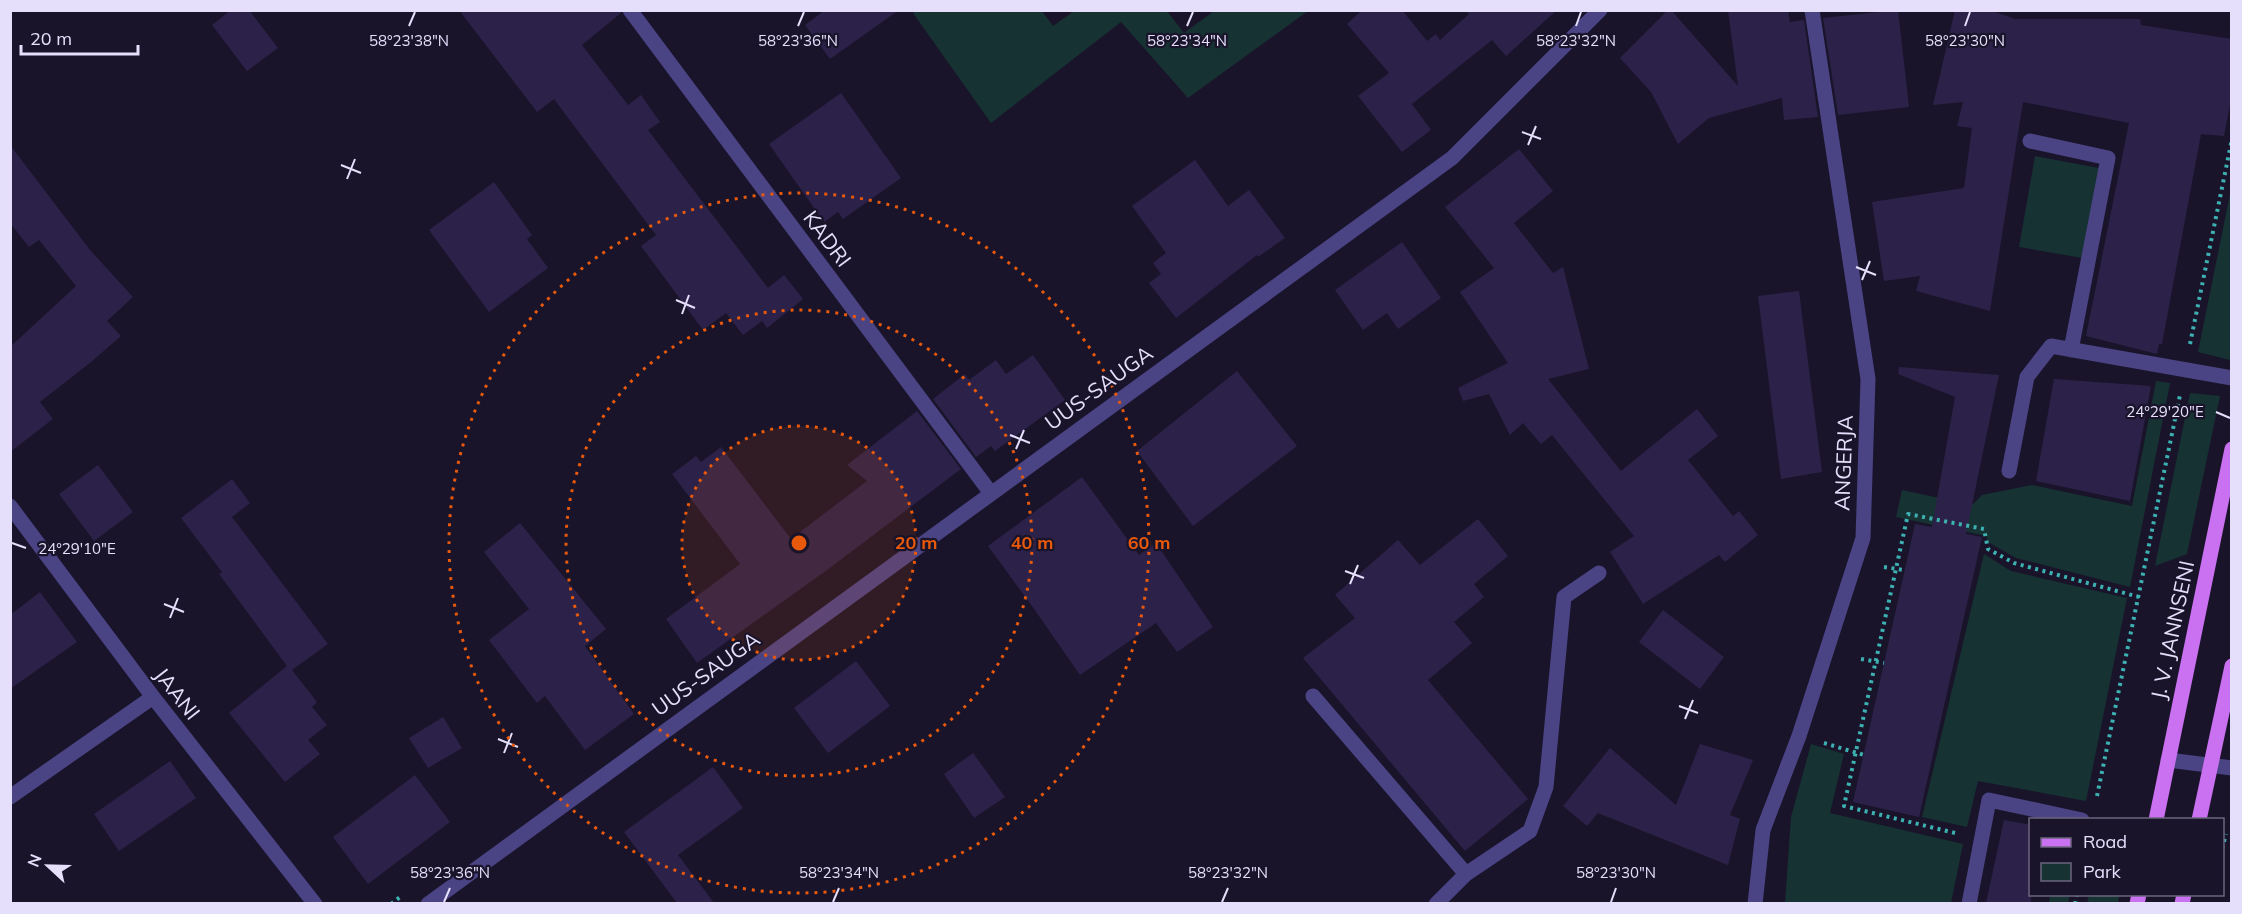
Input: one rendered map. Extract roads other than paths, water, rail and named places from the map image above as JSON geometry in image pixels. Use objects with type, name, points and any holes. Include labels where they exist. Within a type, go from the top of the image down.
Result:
[{"type":"main road","name":"J. V. JANNSENI","points":[[2156,818],[2232,449]]},
{"type":"main road","points":[[2199,818],[2232,666]]},
{"type":"street","name":"KADRI","points":[[630,10],[990,492]]},
{"type":"street","name":"UUS-SAUGA","points":[[428,903],[1452,158],[1600,10]]},
{"type":"street","name":"ANGERJA","points":[[1755,903],[1763,830],[1799,736],[1863,538],[1868,379],[1812,10]]},
{"type":"street","points":[[2030,141],[2108,158],[2071,350]]},
{"type":"street","points":[[2009,471],[2027,377],[2051,346],[2232,378]]},
{"type":"street","name":"JAANI","points":[[10,506],[153,697],[315,903]]},
{"type":"street","points":[[1436,903],[1466,874],[1530,831],[1546,787],[1564,597],[1599,573]]},
{"type":"street","points":[[1313,696],[1466,874]]},
{"type":"street","points":[[10,797],[153,697]]},
{"type":"street","points":[[2168,760],[2232,768]]},
{"type":"street","points":[[1969,903],[1989,800],[2077,818]]}]
